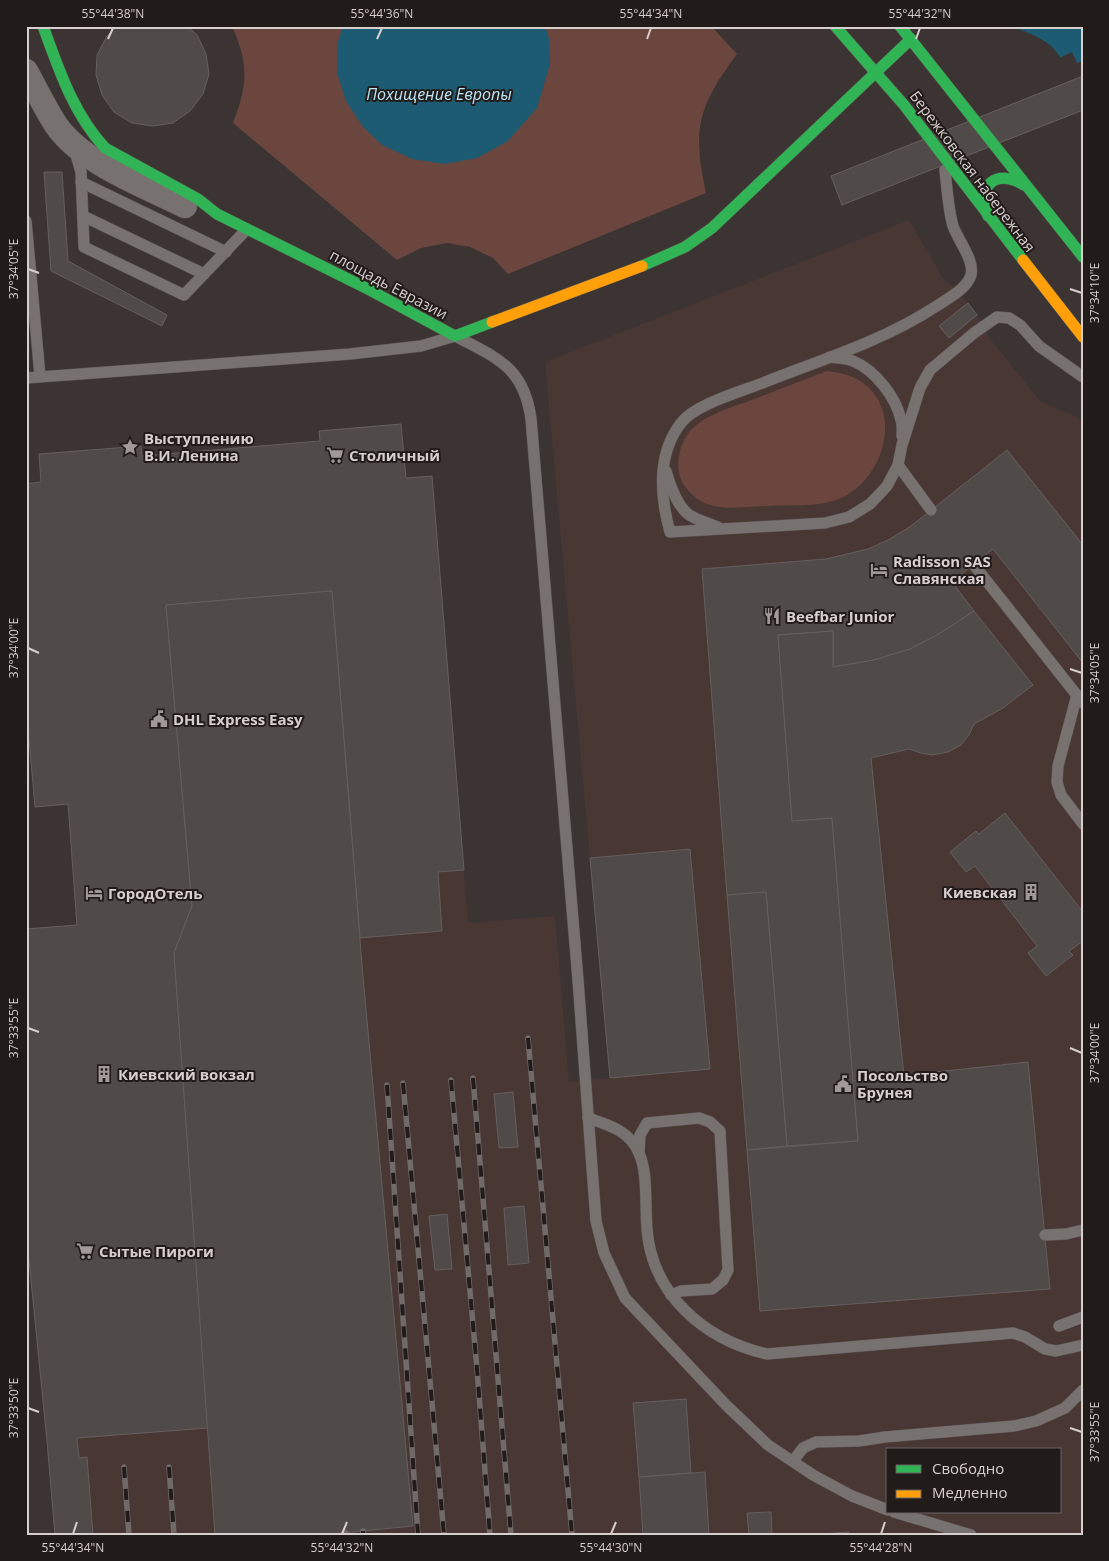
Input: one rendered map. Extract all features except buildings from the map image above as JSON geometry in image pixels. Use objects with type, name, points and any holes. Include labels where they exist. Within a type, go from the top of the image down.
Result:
[{"type":"street","name":"площадь Евразии","points":[[43,26],[70,97],[81,120],[93,137],[105,148],[198,199],[216,214],[366,288],[455,336]]},
{"type":"street","name":"Бережковская набережная","points":[[835,26],[876,71],[1083,337]]},
{"type":"street","name":"Бережковская набережная","points":[[900,26],[1024,185],[1083,257]]},
{"type":"street","points":[[455,336],[661,259],[685,247],[712,228],[911,39]]},
{"type":"street","points":[[26,71],[57,126],[92,159],[193,210],[216,214]]},
{"type":"street","points":[[988,216],[984,208],[983,198],[985,190],[991,182],[999,178],[1008,177],[1017,179],[1024,185]]},
{"type":"lane","points":[[74,144],[81,172],[84,247],[184,295],[248,229]]},
{"type":"lane","points":[[942,156],[953,225],[972,266],[971,276],[957,292],[918,318],[830,357],[703,406],[682,421],[669,442],[664,464],[662,487],[665,516],[670,532],[825,523],[849,517],[870,504],[887,486],[898,466],[902,445],[920,388],[930,370],[974,333],[997,317],[1009,318],[1020,325],[1039,346],[1083,377]]},
{"type":"lane","points":[[81,182],[226,252]]},
{"type":"lane","points":[[83,216],[204,274]]},
{"type":"lane","points":[[26,221],[40,376]]},
{"type":"lane","points":[[455,336],[502,362],[517,376],[529,402],[596,1221],[604,1253],[625,1298],[726,1405],[768,1445],[813,1475],[852,1496],[886,1509]]},
{"type":"lane","name":"площадь Евразии","points":[[26,378],[350,354],[421,346],[455,336]]},
{"type":"lane","points":[[830,357],[852,361],[871,372],[884,385],[902,420],[902,445]]},
{"type":"lane","points":[[664,464],[670,485],[688,514],[723,528]]},
{"type":"lane","points":[[898,466],[931,510]]},
{"type":"lane","points":[[974,565],[1080,699],[1058,766],[1057,782],[1062,795],[1083,824]]},
{"type":"lane","points":[[588,1118],[615,1127],[628,1136],[639,1153],[643,1167],[647,1232],[654,1260],[664,1286],[680,1307],[716,1335],[750,1350],[767,1354],[1013,1333],[1025,1337],[1045,1349],[1056,1351],[1083,1345]]},
{"type":"lane","points":[[639,1153],[640,1134],[647,1123],[699,1118],[710,1122],[720,1131],[728,1270],[723,1280],[712,1289],[681,1291],[671,1295]]},
{"type":"lane","points":[[1045,1235],[1066,1234],[1083,1230]]},
{"type":"lane","points":[[1059,1326],[1083,1318]]},
{"type":"lane","points":[[793,1461],[803,1448],[816,1442],[859,1441],[1014,1426],[1036,1421],[1065,1408],[1083,1390]]},
{"type":"lane","points":[[901,1514],[971,1535]]},
{"type":"shaded area","points":[[232,26],[711,26],[737,54],[714,89],[706,104],[702,119],[699,134],[699,151],[706,193],[508,274],[493,258],[470,247],[447,243],[421,248],[397,260],[233,123],[242,96],[244,63]]},
{"type":"shaded area","points":[[909,220],[943,278],[968,303],[991,340],[1040,401],[1077,417],[1083,425],[1083,1535],[55,1535],[47,1441],[77,925],[68,804],[35,807],[26,705],[26,484],[41,482],[111,449],[141,446],[142,456],[319,441],[319,431],[401,424],[406,478],[432,476],[468,923],[555,916],[569,1082],[710,1069],[690,849],[590,858],[545,362]]},
{"type":"shaded area","points":[[827,371],[851,376],[859,380],[876,396],[883,411],[885,427],[883,445],[868,477],[856,489],[841,498],[823,503],[732,508],[711,505],[692,495],[681,479],[678,464],[681,448],[687,434],[692,429],[705,419],[719,412]]},
{"type":"water","name":"Похищение Европы","points":[[343,26],[545,26],[549,39],[550,64],[537,108],[508,141],[477,158],[445,164],[412,159],[382,145],[363,127],[346,101],[337,73],[337,45]]},
{"type":"water","points":[[1011,26],[1083,26],[1083,98],[1064,63],[1050,45],[1036,36]]},
{"type":"pier","points":[[1072,52],[1077,63],[1083,61],[1083,101],[1057,59]]},
{"type":"railway","points":[[528,1038],[572,1535]]},
{"type":"railway","points":[[473,1078],[511,1535]]},
{"type":"railway","points":[[451,1080],[490,1535]]},
{"type":"railway","points":[[403,1083],[444,1535]]},
{"type":"railway","points":[[387,1085],[418,1535]]},
{"type":"railway","points":[[124,1467],[129,1535]]},
{"type":"railway","points":[[169,1467],[174,1535]]},
{"type":"traffic: fast","points":[[43,26],[61,75],[76,106],[94,135],[105,148],[198,199],[217,214],[366,288],[455,336],[492,322]]},
{"type":"traffic: fast","points":[[835,26],[904,105],[1023,260]]},
{"type":"traffic: fast","points":[[900,26],[1083,257]]},
{"type":"traffic: fast","points":[[642,266],[685,247],[712,228],[911,39]]},
{"type":"traffic: fast","points":[[988,216],[985,196],[991,182],[1005,178],[1024,185]]},
{"type":"traffic: slow","points":[[1023,260],[1083,337]]},
{"type":"traffic: slow","points":[[492,322],[642,266]]},
{"type":"place","name":"Выступлению В.И. Ленина","points":[[130,447]]},
{"type":"place","name":"Столичный","points":[[335,455]]},
{"type":"place","name":"Radisson SAS Славянская","points":[[879,570]]},
{"type":"place","name":"Beefbar Junior","points":[[772,616]]},
{"type":"place","name":"DHL Express Easy","points":[[159,719]]},
{"type":"place","name":"Киевская","points":[[1031,892]]},
{"type":"place","name":"ГородОтель","points":[[94,893]]},
{"type":"place","name":"Киевский вокзал","points":[[104,1074]]},
{"type":"place","name":"Посольство Брунея","points":[[843,1084]]},
{"type":"place","name":"Сытые Пироги","points":[[85,1251]]}]
